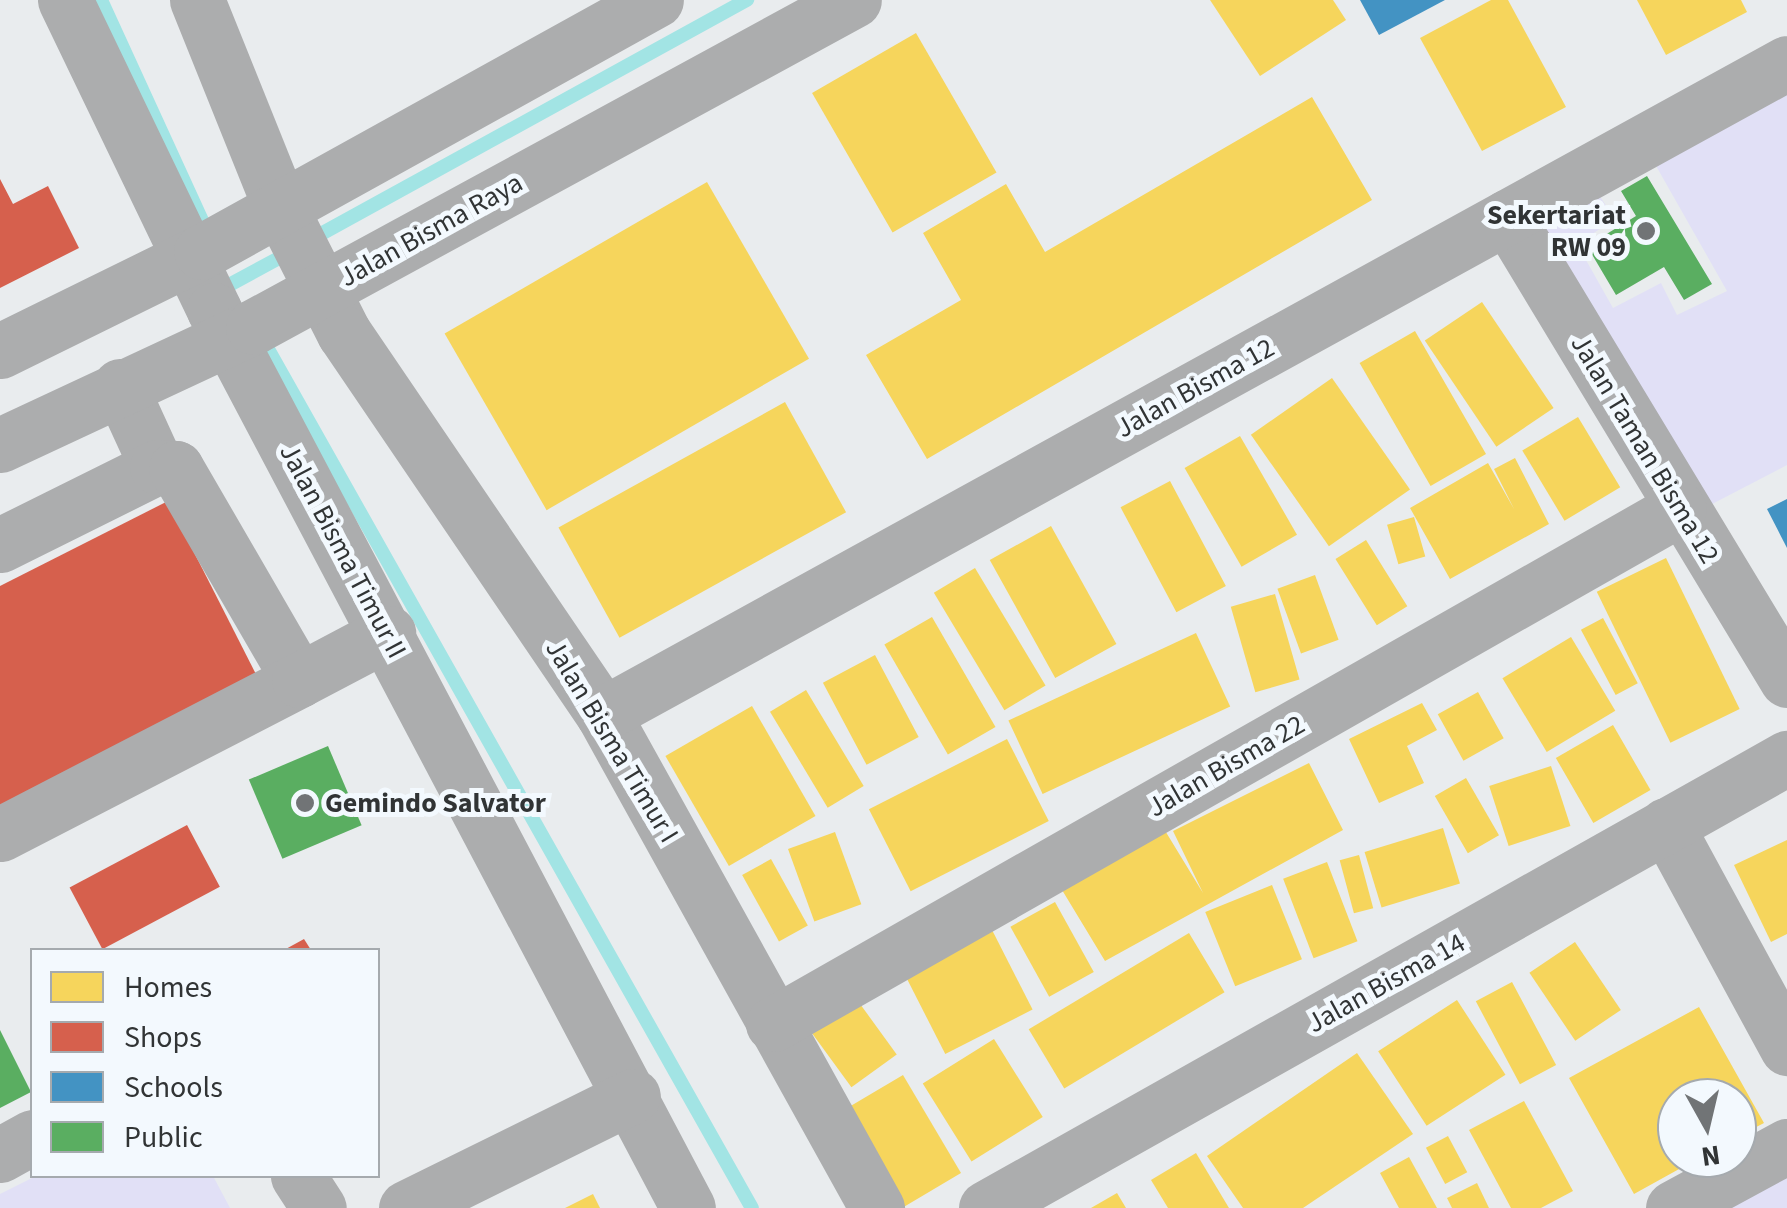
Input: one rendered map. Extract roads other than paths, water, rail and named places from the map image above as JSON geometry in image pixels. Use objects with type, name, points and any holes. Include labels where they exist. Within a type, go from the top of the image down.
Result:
[{"type":"street","name":"Jalan Bisma Timur II","points":[[65,0],[194,255],[241,332],[388,633],[688,1208]]},
{"type":"street","name":"Jalan Bisma Timur I","points":[[197,0],[278,214],[312,287],[603,714],[877,1208]]},
{"type":"street","points":[[0,351],[278,214],[656,0]]},
{"type":"street","name":"Jalan Bisma Raya","points":[[0,446],[241,332],[312,287],[854,0]]},
{"type":"street","name":"Jalan Bisma 12","points":[[603,714],[1787,63]]},
{"type":"street","name":"Jalan Taman Bisma 12","points":[[1507,217],[1679,508],[1787,680]]},
{"type":"street","points":[[120,386],[158,467]]},
{"type":"street","points":[[0,545],[158,467],[186,476],[299,680]]},
{"type":"street","name":"Jalan Bisma 22","points":[[774,1024],[1679,508]]},
{"type":"street","points":[[0,834],[388,633]]},
{"type":"street","name":"Jalan Bisma 14","points":[[986,1208],[1787,758]]},
{"type":"street","points":[[1666,826],[1787,1048]]},
{"type":"street","points":[[406,1208],[632,1096]]},
{"type":"street","points":[[0,1155],[30,1138]]},
{"type":"street","points":[[1673,1208],[1787,1146]]},
{"type":"street","points":[[299,1178],[318,1208]]},
{"type":"waterway","points":[[101,0],[209,236]]},
{"type":"waterway","points":[[310,240],[747,0]]},
{"type":"waterway","points":[[231,284],[292,251]]},
{"type":"waterway","points":[[260,335],[752,1208]]},
{"type":"place","name":"Sekertariat RW 09","points":[[1646,231]]},
{"type":"place","name":"Gemindo Salvator","points":[[305,803]]}]
